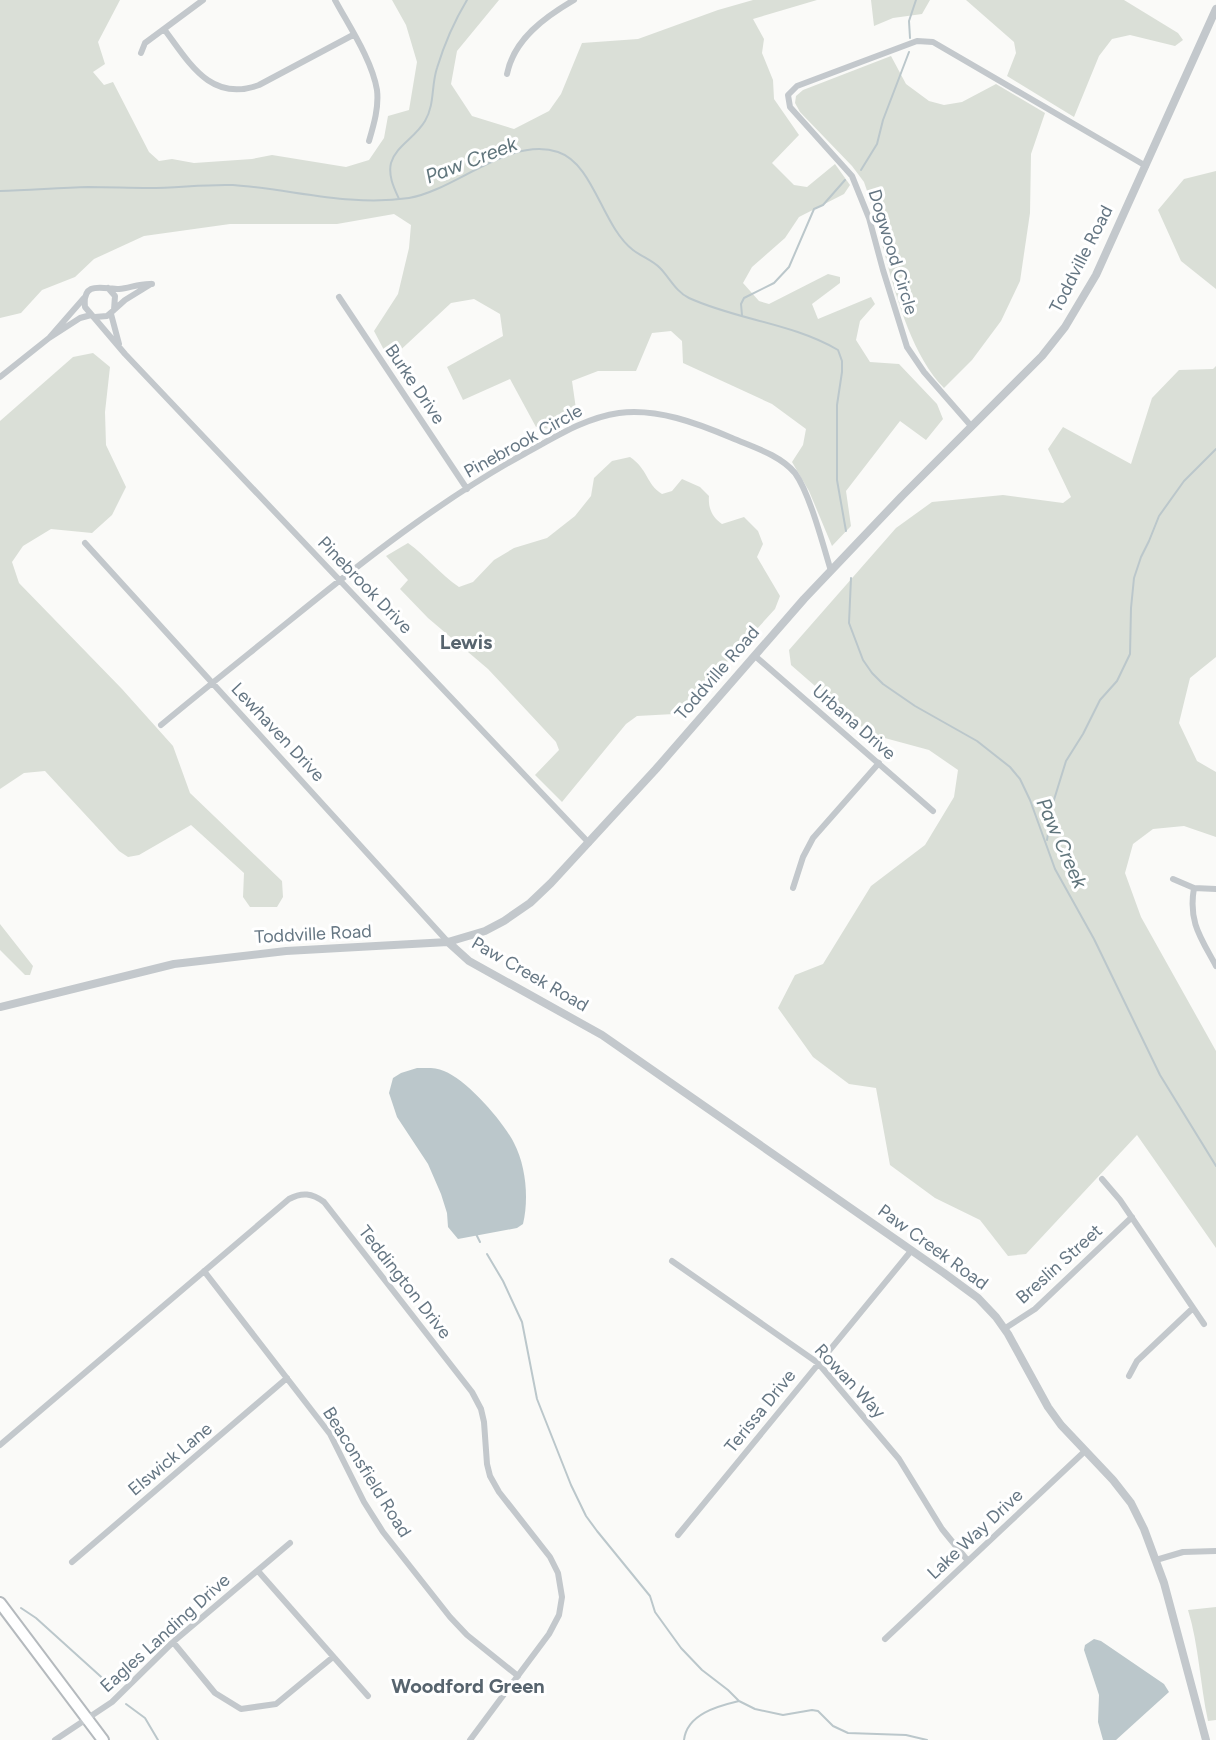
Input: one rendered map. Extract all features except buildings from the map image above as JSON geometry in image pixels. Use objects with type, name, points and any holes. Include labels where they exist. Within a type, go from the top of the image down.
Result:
[{"type":"main road","points":[[0,1603],[103,1740]]},
{"type":"street","points":[[141,53],[145,43],[203,0]]},
{"type":"street","points":[[335,0],[369,64],[377,90],[377,114],[369,141]]},
{"type":"street","points":[[507,74],[509,62],[522,41],[549,16],[573,0]]},
{"type":"street","name":"Toddville Road","points":[[0,1007],[174,964],[286,951],[448,942],[485,931],[522,910],[589,843],[831,571],[1025,374],[1065,327],[1096,275],[1216,9]]},
{"type":"street","points":[[164,29],[202,77],[214,85],[227,89],[246,90],[353,35]]},
{"type":"street","name":"Dogwood Circle","points":[[972,427],[913,358],[903,337],[858,186],[843,165],[790,107],[788,95],[797,86],[917,41],[933,42],[1146,166]]},
{"type":"street","points":[[0,377],[49,338],[80,318],[93,316],[102,318],[125,300],[152,284],[120,289],[97,286],[92,288],[79,306],[49,338]]},
{"type":"street","points":[[108,288],[115,296],[116,305],[112,312]]},
{"type":"street","points":[[86,296],[85,307],[93,316]]},
{"type":"street","name":"Burke Drive","points":[[339,297],[467,489]]},
{"type":"street","name":"Pinebrook Drive","points":[[112,312],[120,348]]},
{"type":"street","name":"Pinebrook Drive","points":[[93,316],[264,502],[589,843]]},
{"type":"street","name":"Pinebrook Circle","points":[[161,725],[340,580],[413,525],[520,456],[586,422],[620,413],[644,412],[671,416],[761,450],[790,468],[800,482],[812,511],[831,571]]},
{"type":"street","name":"Lewhaven Drive","points":[[85,543],[448,942]]},
{"type":"street","name":"Urbana Drive","points":[[755,656],[933,811]]},
{"type":"street","points":[[793,888],[803,857],[813,838],[879,763]]},
{"type":"street","points":[[1173,879],[1194,888],[1216,889]]},
{"type":"street","points":[[1194,888],[1191,903],[1195,927],[1216,966]]},
{"type":"street","name":"Paw Creek Road","points":[[448,942],[469,961],[602,1035],[978,1298],[1004,1329],[1048,1407],[1084,1452],[1113,1480],[1131,1503],[1156,1560],[1206,1740]]},
{"type":"street","points":[[1102,1179],[1132,1217],[1204,1324]]},
{"type":"street","name":"Teddington Drive","points":[[0,1445],[289,1199],[302,1194],[317,1197],[324,1202],[465,1383],[478,1403],[484,1422],[490,1476],[499,1492],[550,1557],[558,1573],[562,1603],[555,1626],[470,1740]]},
{"type":"street","name":"Breslin Street","points":[[1004,1329],[1035,1309],[1132,1217]]},
{"type":"street","name":"Terissa Drive","points":[[678,1535],[911,1251]]},
{"type":"street","name":"Rowan Way","points":[[672,1261],[818,1363],[899,1459],[942,1529],[968,1561]]},
{"type":"street","name":"Beaconsfield Road","points":[[204,1271],[337,1445],[364,1502],[383,1532],[467,1635],[518,1676]]},
{"type":"street","points":[[1129,1376],[1137,1361],[1193,1308]]},
{"type":"street","name":"Elswick Lane","points":[[72,1562],[287,1378]]},
{"type":"street","name":"Lake Way Drive","points":[[885,1639],[1084,1452]]},
{"type":"street","name":"Eagles Landing Drive","points":[[55,1740],[112,1702],[173,1642],[290,1543]]},
{"type":"street","points":[[1156,1560],[1183,1552],[1216,1551]]},
{"type":"street","points":[[258,1571],[368,1696]]},
{"type":"street","points":[[173,1642],[215,1693],[241,1709],[276,1704],[333,1657]]},
{"type":"shaded area","points":[[0,0],[120,0],[98,42],[105,64],[93,72],[104,85],[113,82],[149,152],[159,161],[172,159],[194,163],[252,159],[272,155],[346,167],[369,160],[384,138],[388,116],[409,110],[417,62],[406,25],[392,0],[499,0],[457,51],[451,84],[472,116],[514,129],[549,111],[561,94],[582,43],[638,39],[753,0],[817,0],[753,19],[764,39],[762,53],[773,80],[774,99],[799,135],[772,163],[794,185],[807,187],[835,164],[850,185],[844,194],[799,217],[785,238],[752,267],[743,283],[759,301],[769,304],[828,274],[840,277],[840,283],[812,304],[818,319],[871,297],[875,304],[860,321],[856,340],[870,362],[899,364],[937,404],[943,419],[926,440],[900,421],[846,491],[851,526],[832,546],[809,491],[792,462],[803,445],[806,429],[772,404],[683,363],[682,341],[671,331],[652,333],[636,371],[598,371],[572,381],[575,418],[550,429],[536,427],[510,379],[463,400],[447,367],[503,336],[500,314],[474,299],[451,303],[393,357],[384,350],[374,331],[398,294],[409,248],[411,225],[394,214],[337,224],[230,224],[144,236],[94,259],[75,277],[42,290],[21,313],[0,318]]},
{"type":"shaded area","points":[[871,0],[930,0],[922,14],[893,18],[874,26]]},
{"type":"shaded area","points":[[966,0],[1124,0],[1178,33],[1183,40],[1175,46],[1130,35],[1112,39],[1099,56],[1074,117],[1007,76],[1016,53],[1014,42]]},
{"type":"shaded area","points":[[891,56],[906,84],[929,101],[944,105],[962,102],[996,84],[1045,113],[1031,154],[1030,213],[1020,281],[1001,321],[972,360],[944,388],[928,368],[904,319],[864,182],[852,166],[800,112],[795,103],[796,96],[803,90]]},
{"type":"shaded area","points":[[1216,171],[1216,289],[1181,261],[1158,210],[1184,179]]},
{"type":"shaded area","points":[[93,353],[110,367],[105,412],[106,445],[126,487],[112,515],[92,533],[51,529],[23,546],[12,562],[19,583],[122,689],[173,746],[190,793],[282,881],[283,897],[277,907],[250,907],[243,897],[244,873],[191,825],[139,855],[128,857],[119,851],[45,771],[24,773],[0,789],[0,421],[73,357]]},
{"type":"shaded area","points":[[1216,366],[1216,657],[1190,678],[1179,723],[1197,761],[1216,772],[1216,837],[1184,826],[1153,829],[1133,844],[1125,873],[1141,917],[1216,1051],[1216,1248],[1137,1135],[1026,1254],[1008,1256],[980,1220],[935,1198],[890,1165],[876,1088],[849,1084],[813,1057],[778,1008],[795,975],[823,964],[871,886],[925,845],[954,797],[958,770],[929,750],[870,734],[791,665],[789,650],[896,528],[932,502],[1003,495],[1063,503],[1071,497],[1048,449],[1063,427],[1131,464],[1152,398],[1179,370],[1213,369]]},
{"type":"shaded area","points":[[630,457],[662,494],[672,491],[682,479],[700,487],[709,496],[711,512],[722,524],[744,517],[758,531],[763,544],[757,557],[780,596],[775,609],[687,706],[674,714],[637,716],[626,724],[562,802],[535,775],[559,750],[556,742],[488,669],[428,618],[400,589],[408,580],[386,556],[408,543],[459,587],[473,582],[494,560],[514,548],[547,538],[575,516],[591,496],[594,478],[612,461]]},
{"type":"shaded area","points":[[0,924],[33,966],[30,975],[25,975],[0,950]]},
{"type":"shaded area","points":[[417,1068],[438,1069],[463,1083],[484,1102],[509,1134],[518,1152],[525,1183],[525,1214],[523,1224],[517,1228],[458,1239],[448,1227],[447,1213],[441,1194],[428,1164],[397,1117],[389,1093],[393,1078]]},
{"type":"shaded area","points":[[1216,1607],[1216,1720],[1208,1721],[1195,1637],[1188,1610]]},
{"type":"shaded area","points":[[1094,1639],[1101,1641],[1164,1684],[1169,1692],[1116,1740],[1103,1740],[1098,1722],[1099,1695],[1084,1650],[1085,1645]]},
{"type":"waterway","points":[[399,199],[391,177],[390,168],[393,157],[421,127],[428,115],[440,59],[454,24],[467,0]]},
{"type":"waterway","points":[[910,38],[909,21],[916,0]]},
{"type":"waterway","points":[[861,170],[877,144],[883,120],[909,52]]},
{"type":"waterway","name":"Paw Creek","points":[[0,191],[233,185],[343,199],[387,200],[409,198],[427,193],[502,157],[521,151],[539,149],[558,152],[581,169],[622,239],[633,250],[660,268],[684,295],[726,312],[783,327],[838,350],[842,361],[842,372],[837,405],[837,480],[846,531]]},
{"type":"waterway","points":[[742,315],[741,304],[744,298],[774,283],[789,267],[814,209],[823,205],[845,180]]},
{"type":"waterway","points":[[1047,840],[1053,803],[1066,761],[1100,700],[1117,681],[1130,654],[1134,578],[1141,557],[1159,516],[1184,481],[1216,449]]},
{"type":"waterway","name":"Paw Creek","points":[[851,578],[849,623],[863,660],[872,673],[883,684],[915,706],[977,741],[1010,767],[1020,779],[1055,869],[1094,939],[1160,1075],[1216,1166]]},
{"type":"waterway","points":[[476,1234],[480,1242]]},
{"type":"waterway","points":[[487,1254],[503,1281],[522,1322],[537,1399],[571,1485],[586,1516],[650,1596],[655,1612],[681,1648],[702,1670],[739,1701],[755,1709],[783,1715],[818,1711],[833,1726],[848,1733],[906,1735],[927,1740]]},
{"type":"waterway","points":[[21,1608],[36,1618],[109,1684]]},
{"type":"waterway","points":[[684,1740],[686,1731],[697,1718],[713,1709],[739,1701]]},
{"type":"waterway","points":[[126,1704],[145,1718],[158,1740]]},
{"type":"district","name":"Lewis","points":[[466,642]]},
{"type":"district","name":"Woodford Green","points":[[468,1686]]}]
